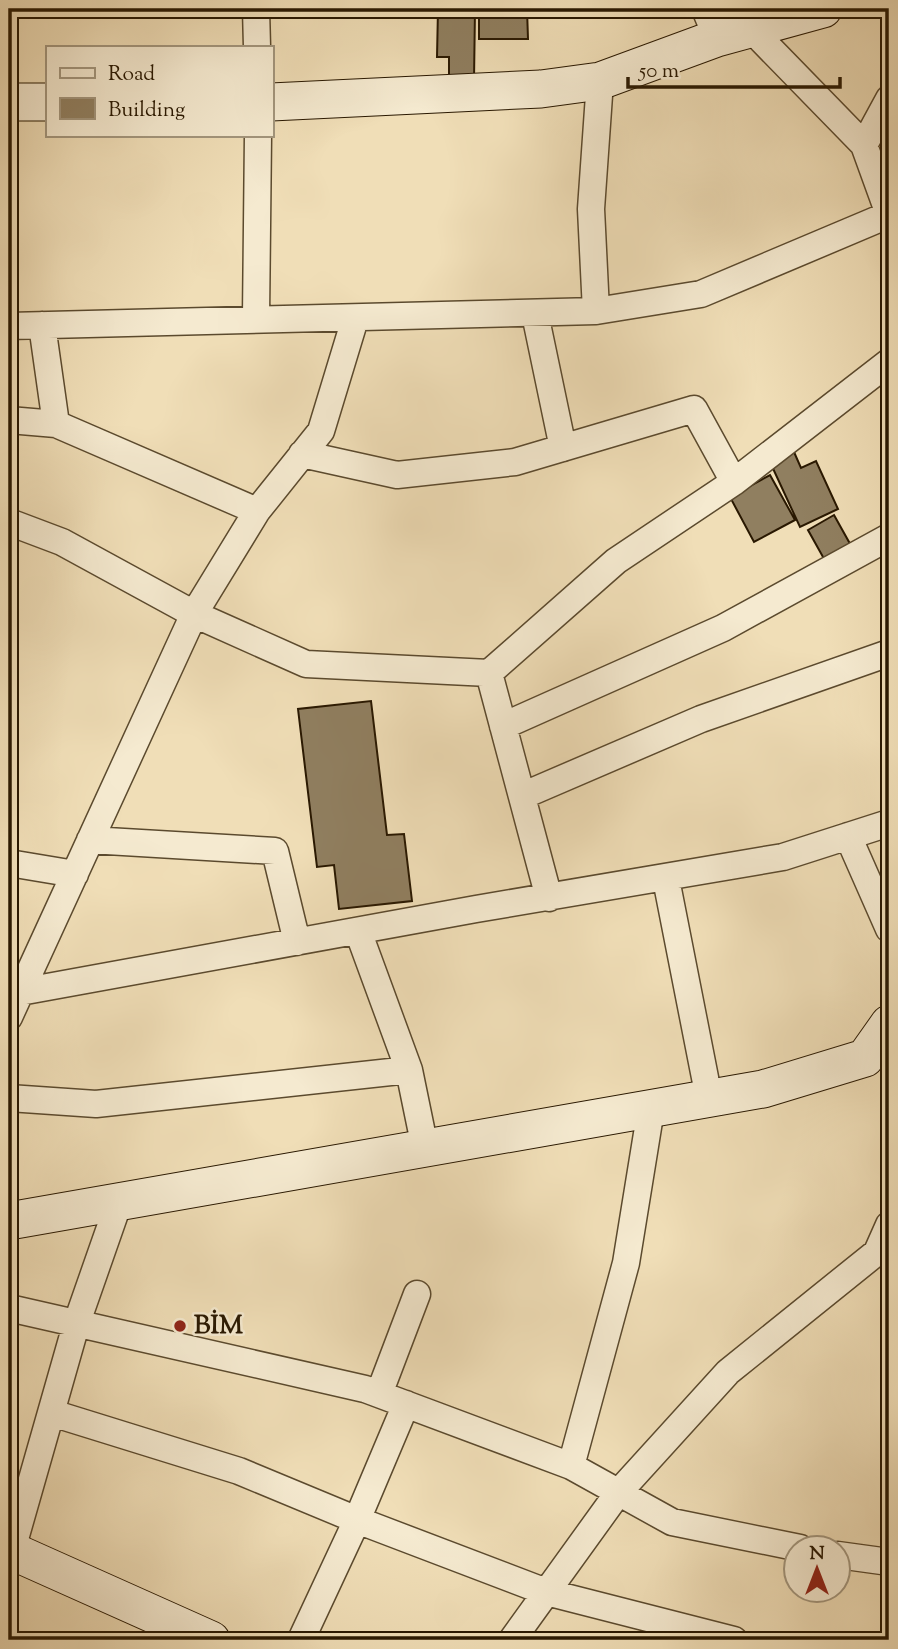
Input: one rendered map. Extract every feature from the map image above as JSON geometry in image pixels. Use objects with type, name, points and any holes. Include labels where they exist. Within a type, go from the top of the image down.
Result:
[{"type":"street","points":[[256,9],[257,46]]},
{"type":"street","points":[[273,102],[541,89],[600,81],[724,25],[824,9]]},
{"type":"street","points":[[9,326],[256,317],[355,319],[596,311],[701,294],[889,216],[864,145],[724,25]]},
{"type":"street","points":[[596,311],[591,209],[600,81]]},
{"type":"street","points":[[9,102],[46,102]]},
{"type":"street","points":[[864,145],[887,105]]},
{"type":"street","points":[[256,317],[258,136]]},
{"type":"street","points":[[535,314],[563,448]]},
{"type":"street","points":[[9,1017],[194,614],[257,511],[321,431],[355,319]]},
{"type":"street","points":[[42,325],[56,424]]},
{"type":"street","points":[[9,522],[62,542],[194,614],[306,664],[489,673],[616,561],[734,482],[889,362]]},
{"type":"street","points":[[302,454],[397,475],[515,463],[694,409],[734,482]]},
{"type":"street","points":[[9,420],[56,424],[257,511]]},
{"type":"street","points":[[503,726],[723,628],[889,537]]},
{"type":"street","points":[[522,796],[701,719],[889,653]]},
{"type":"street","points":[[489,673],[549,898]]},
{"type":"street","points":[[20,992],[783,857],[889,823]]},
{"type":"street","points":[[848,836],[889,929]]},
{"type":"street","points":[[90,840],[275,851],[297,942]]},
{"type":"street","points":[[9,863],[75,874]]},
{"type":"street","points":[[666,879],[709,1098]]},
{"type":"street","points":[[358,931],[409,1070],[425,1148]]},
{"type":"street","points":[[9,1221],[763,1089],[877,1057],[889,1024]]},
{"type":"street","points":[[9,1098],[96,1104],[409,1070]]},
{"type":"street","points":[[571,1466],[626,1263],[651,1109]]},
{"type":"street","points":[[119,1202],[76,1325],[10,1556],[198,1638]]},
{"type":"street","points":[[512,1640],[618,1493],[728,1371],[877,1252],[889,1224]]},
{"type":"street","points":[[379,1394],[417,1294]]},
{"type":"street","points":[[9,1308],[379,1394],[571,1466],[672,1522],[782,1544]]},
{"type":"street","points":[[301,1640],[357,1520],[406,1405]]},
{"type":"street","points":[[51,1413],[239,1471],[357,1520],[546,1592],[734,1640]]},
{"type":"street","points":[[852,1557],[889,1562]]},
{"type":"building","points":[[438,9],[475,9],[474,80],[449,80],[449,57],[437,57]]},
{"type":"building","points":[[479,9],[527,9],[528,39],[479,39]]},
{"type":"building","points":[[794,452],[801,468],[816,461],[838,509],[800,527],[770,462]]},
{"type":"building","points":[[770,475],[795,520],[754,542],[730,497]]},
{"type":"building","points":[[834,515],[854,551],[828,566],[808,530]]},
{"type":"building","points":[[371,701],[387,835],[404,834],[412,901],[339,909],[334,865],[317,867],[298,709]]},
{"type":"place","name":"BİM","points":[[180,1326]]}]
